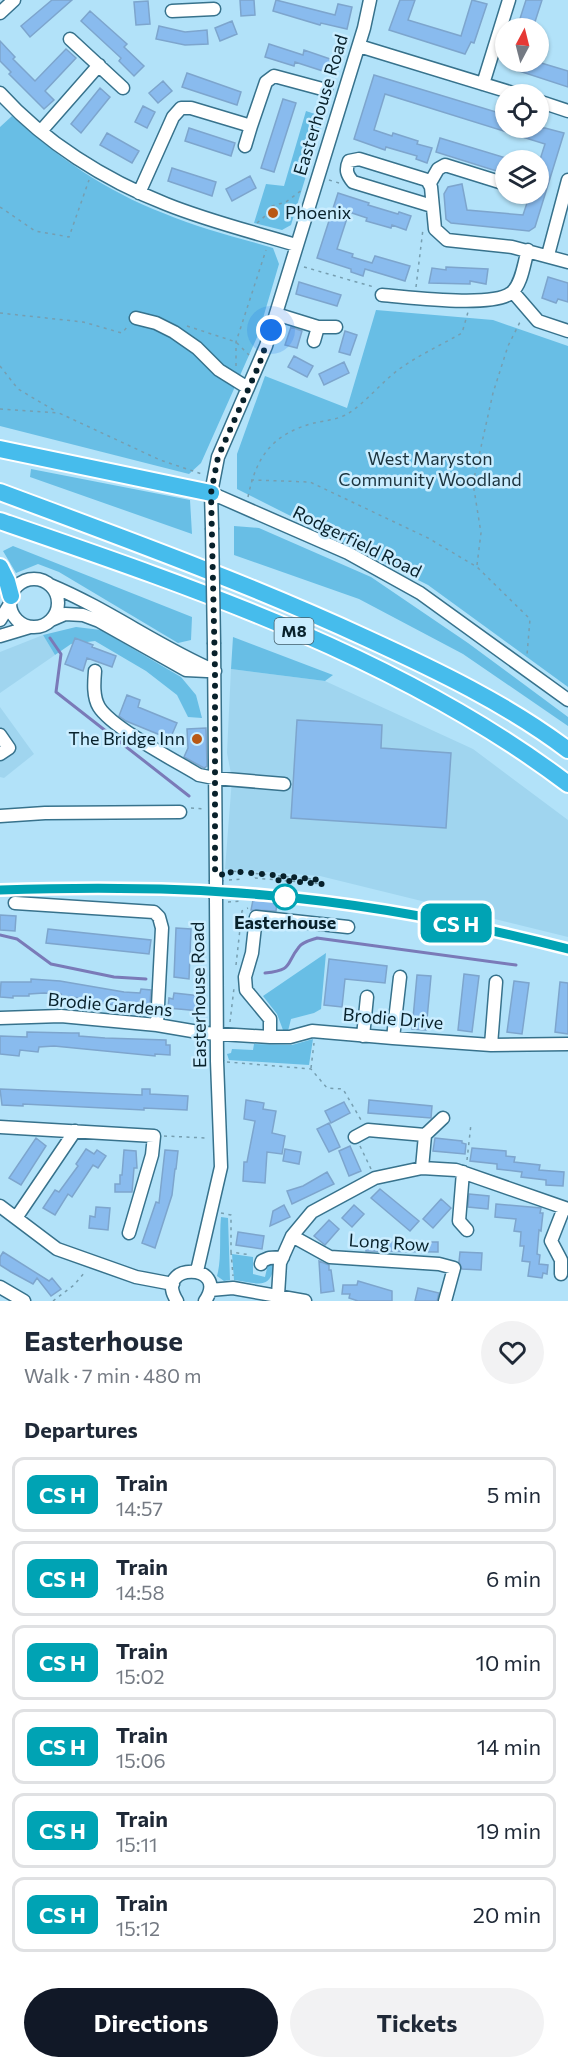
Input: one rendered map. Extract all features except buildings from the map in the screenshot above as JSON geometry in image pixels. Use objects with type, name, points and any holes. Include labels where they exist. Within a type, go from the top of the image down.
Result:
[{"type":"highway","points":[[0,449],[212,485]]},
{"type":"highway","name":"M8","points":[[0,492],[134,542],[317,615],[430,668],[537,727],[568,750]]},
{"type":"highway","name":"M8","points":[[0,521],[126,564],[309,636],[410,685],[526,752],[568,784]]},
{"type":"highway","points":[[0,567],[11,600]]},
{"type":"street","points":[[0,13],[14,0]]},
{"type":"street","name":"Easterhouse Road","points":[[197,1272],[221,1167],[217,1061],[212,485],[221,450],[259,365],[276,314],[370,0]]},
{"type":"street","points":[[483,84],[509,0]]},
{"type":"street","points":[[171,10],[193,5],[214,9]]},
{"type":"street","points":[[70,39],[123,88]]},
{"type":"street","points":[[358,46],[495,88]]},
{"type":"street","points":[[41,131],[99,64]]},
{"type":"street","points":[[245,146],[266,82],[274,76],[326,90]]},
{"type":"street","points":[[2,99],[41,131],[94,168],[139,193],[188,213],[296,245]]},
{"type":"street","points":[[549,105],[568,111]]},
{"type":"street","points":[[139,193],[173,117],[181,108],[191,108],[251,126]]},
{"type":"street","points":[[430,183],[423,178],[359,159],[349,161],[347,166],[347,176],[353,182],[432,206]]},
{"type":"street","points":[[495,181],[445,165],[438,169],[430,183],[435,229],[442,238],[528,250],[568,262]]},
{"type":"street","points":[[548,255],[568,180]]},
{"type":"street","points":[[382,295],[471,300],[503,298],[513,292],[517,286],[528,250]]},
{"type":"street","points":[[513,292],[538,321],[568,331]]},
{"type":"street","points":[[276,314],[318,327],[336,327]]},
{"type":"street","points":[[136,318],[156,323],[183,337],[232,380],[248,388]]},
{"type":"street","points":[[314,341],[318,327]]},
{"type":"street","name":"Rodgerfield Road","points":[[212,485],[245,509],[348,554],[420,593],[568,700]]},
{"type":"street","points":[[0,620],[15,589],[28,580],[43,581],[117,617],[178,654],[215,671]]},
{"type":"street","points":[[50,585],[55,591],[58,606],[51,620]]},
{"type":"street","points":[[11,600],[16,619],[30,627]]},
{"type":"street","points":[[0,636],[30,627],[38,627],[65,614],[83,615],[99,621],[186,670],[215,671]]},
{"type":"street","points":[[95,671],[93,687],[99,707],[117,725],[200,775],[284,784]]},
{"type":"street","points":[[0,735],[9,748],[0,754]]},
{"type":"street","points":[[0,816],[45,813],[180,813]]},
{"type":"street","points":[[15,903],[154,912],[159,917],[162,928],[157,1025]]},
{"type":"street","points":[[270,1037],[270,1019],[246,990],[245,977],[252,953],[256,917],[348,927]]},
{"type":"street","points":[[393,1038],[400,977]]},
{"type":"street","points":[[491,1045],[496,982]]},
{"type":"street","points":[[363,1036],[367,998]]},
{"type":"street","name":"Brodie Gardens","points":[[0,1018],[61,1016],[157,1025],[217,1034]]},
{"type":"street","name":"Brodie Drive","points":[[217,1034],[290,1037],[316,1031],[491,1045],[568,1044]]},
{"type":"street","points":[[422,1168],[425,1136],[443,1118]]},
{"type":"street","points":[[0,1127],[154,1136],[152,1155],[129,1233]]},
{"type":"street","points":[[356,1137],[368,1130],[425,1136]]},
{"type":"street","points":[[16,1218],[75,1131]]},
{"type":"street","points":[[281,1298],[280,1263],[292,1236],[312,1212],[375,1178],[422,1168],[464,1172],[566,1209],[551,1241],[561,1260],[561,1274]]},
{"type":"street","points":[[464,1172],[459,1221],[467,1230]]},
{"type":"street","points":[[0,1206],[57,1249],[135,1277],[173,1284]]},
{"type":"street","name":"Long Row","points":[[292,1236],[330,1257],[439,1264],[454,1268],[445,1301]]},
{"type":"street","points":[[260,1260],[283,1257]]},
{"type":"street","points":[[177,1301],[173,1284],[185,1271],[197,1272],[207,1278],[208,1295],[233,1288],[305,1301]]},
{"type":"street","points":[[0,1287],[24,1301]]},
{"type":"path","points":[[0,207],[34,231],[69,237],[94,168]]},
{"type":"path","points":[[254,232],[257,221],[265,216],[272,206],[286,202],[316,180],[348,186],[353,182]]},
{"type":"path","points":[[415,297],[423,228]]},
{"type":"path","points":[[232,380],[236,342],[270,237]]},
{"type":"path","points":[[291,263],[382,290],[382,295]]},
{"type":"path","points":[[245,509],[251,480],[263,454],[272,444],[309,424],[347,415],[399,369],[462,333],[471,300]]},
{"type":"path","points":[[477,567],[481,533],[473,483],[493,393],[508,346],[527,309]]},
{"type":"path","points":[[0,313],[83,322],[122,333],[136,318]]},
{"type":"path","points":[[187,326],[236,342],[259,365]]},
{"type":"path","points":[[0,366],[18,389],[59,413],[212,485]]},
{"type":"path","points":[[0,409],[59,413]]},
{"type":"path","points":[[251,480],[309,482],[428,538],[477,567],[530,619],[526,668]]},
{"type":"path","points":[[216,877],[230,875],[231,871],[322,880],[322,884],[255,878],[255,880]]},
{"type":"path","points":[[216,877],[242,879]]},
{"type":"path","points":[[216,900],[242,902]]},
{"type":"path","points":[[311,1069],[316,1031]]},
{"type":"path","points":[[217,1061],[311,1069],[327,1088],[343,1089],[368,1130]]},
{"type":"path","points":[[464,1172],[471,1124]]},
{"type":"path","points":[[154,1136],[220,1138]]},
{"type":"path","points":[[356,1137],[375,1178]]},
{"type":"path","points":[[211,1211],[231,1215],[233,1288]]},
{"type":"path","points":[[231,1252],[260,1260]]},
{"type":"path","points":[[53,1301],[74,1285],[93,1262]]},
{"type":"shaded area","points":[[43,635],[55,655],[0,693],[0,652]]},
{"type":"shaded area","points":[[231,669],[325,681],[473,749],[568,820],[568,937],[320,876],[225,869],[232,779],[227,753]]},
{"type":"shaded area","points":[[0,707],[34,754],[4,778],[0,777]]},
{"type":"green space","points":[[306,111],[324,117],[291,225],[282,230],[254,223],[266,184],[284,186]]},
{"type":"green space","points":[[12,116],[83,172],[122,194],[176,218],[273,248],[279,264],[258,335],[201,463],[189,474],[0,426],[0,127]]},
{"type":"green space","name":"West Maryston Community Woodland","points":[[376,310],[493,320],[568,346],[568,687],[428,585],[237,489],[237,454],[265,376],[347,408]]},
{"type":"green space","points":[[31,469],[190,500],[192,534],[30,477]]},
{"type":"green space","points":[[234,526],[259,528],[371,577],[468,643],[568,717],[568,726],[463,654],[359,599],[234,555]]},
{"type":"green space","points":[[13,546],[192,617],[191,640],[178,643],[59,572],[38,564],[16,573],[3,551]]},
{"type":"green space","points":[[76,627],[101,630],[181,677],[196,695],[202,718],[188,717],[177,695],[146,671],[95,641],[71,644],[55,655],[43,635]]},
{"type":"green space","points":[[233,637],[333,675],[325,681],[231,669]]},
{"type":"green space","points":[[326,953],[321,1009],[291,1019],[288,1031],[283,1030],[277,1014],[263,996]]},
{"type":"green space","points":[[313,1039],[309,1065],[229,1060],[227,1054],[231,1053],[232,1049],[253,1050],[254,1044],[292,1045]]},
{"type":"green space","points":[[221,1217],[228,1218],[230,1280],[224,1281],[217,1276]]},
{"type":"green space","points":[[232,1254],[253,1257],[253,1274],[265,1277],[268,1264],[276,1260],[271,1277],[262,1283],[234,1280]]},
{"type":"waterway","points":[[50,638],[61,654],[56,692],[189,796]]},
{"type":"waterway","points":[[0,935],[17,939],[51,964],[114,977],[146,979]]},
{"type":"waterway","points":[[265,973],[285,968],[300,945],[317,938],[516,965]]},
{"type":"railway","points":[[0,890],[165,889],[303,899],[417,916],[568,949]]},
{"type":"train","points":[[0,890],[126,888],[265,895],[340,903],[418,916],[568,949]]},
{"type":"place","name":"Phoenix","points":[[273,213]]},
{"type":"place","name":"The Bridge Inn","points":[[197,739]]},
{"type":"place","name":"Easterhouse","points":[[285,897]]},
{"type":"route","points":[[271,330],[259,365],[218,457],[211,493],[215,671],[215,869],[216,874],[230,875],[231,871],[322,880],[322,884],[277,880],[285,897]]}]
